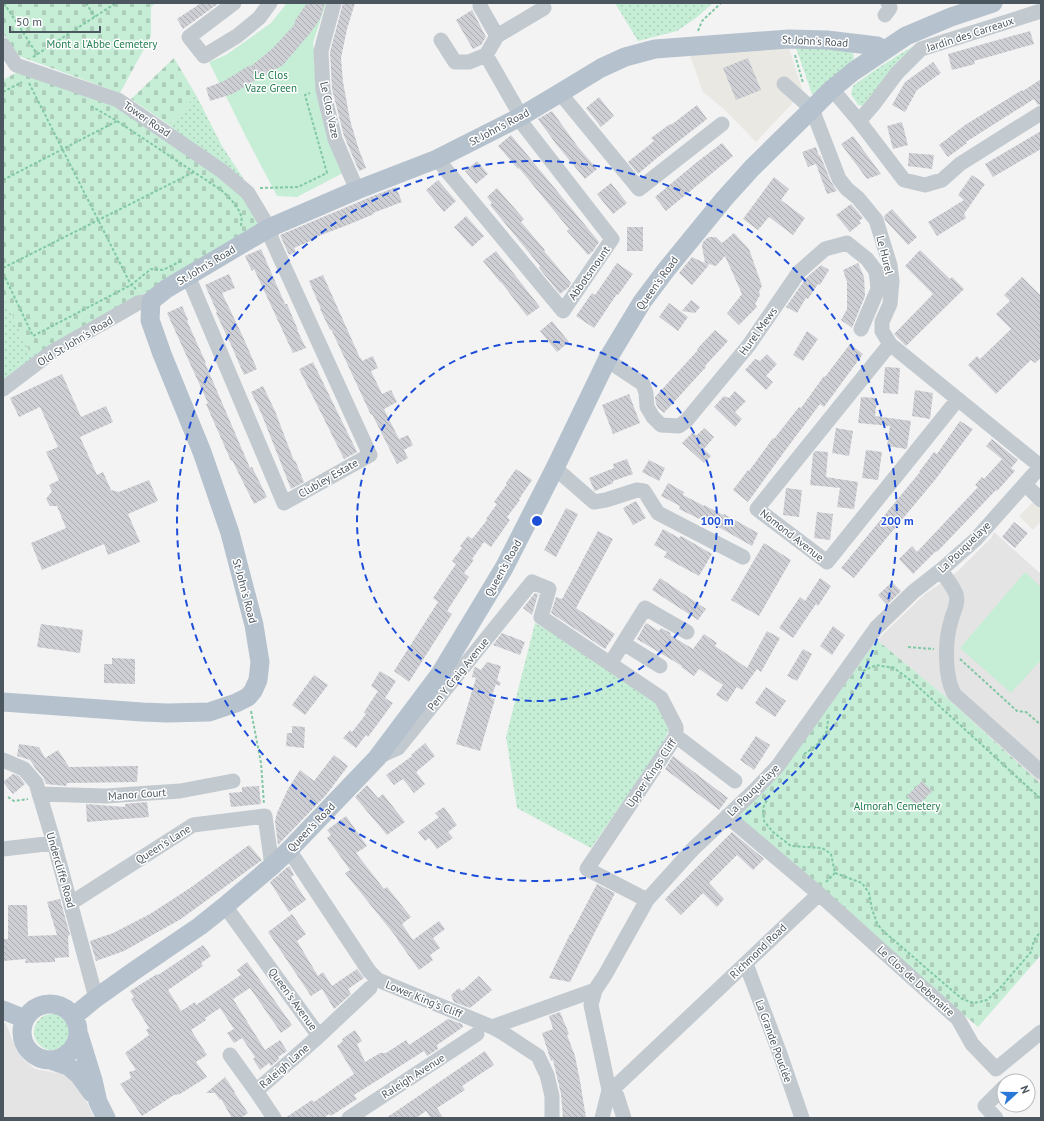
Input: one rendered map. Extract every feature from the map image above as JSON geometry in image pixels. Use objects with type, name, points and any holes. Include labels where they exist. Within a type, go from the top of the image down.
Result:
[{"type":"main road","name":"Queen's Road","points":[[74,1016],[96,998],[200,926],[272,866],[377,758],[440,674],[504,568],[556,468],[607,360],[642,302],[724,199],[752,168],[832,90],[854,71],[884,50],[906,36],[952,17],[993,3]]},
{"type":"main road","name":"St John's Road","points":[[248,696],[253,691],[258,680],[260,662],[254,625],[230,533],[205,459],[162,354],[150,320],[152,301],[166,289],[185,268],[269,228],[357,190],[437,159],[519,117],[601,68],[625,57],[655,49],[789,39],[827,40],[877,46],[884,50]]},
{"type":"main road","points":[[3,702],[142,712],[210,712],[236,703],[248,696]]},
{"type":"main road","points":[[51,1003],[64,1007],[74,1016],[78,1025],[79,1035],[102,1110],[79,1075],[68,1066],[53,1061],[43,1060],[34,1056],[28,1049],[23,1041],[23,1023],[27,1015],[34,1008],[42,1004],[51,1003]]},
{"type":"main road","points":[[3,1010],[25,1019]]},
{"type":"main road","points":[[53,1061],[70,1053],[76,1045],[79,1035]]},
{"type":"street","points":[[234,3],[189,37],[204,56],[237,36],[259,18],[270,3]]},
{"type":"street","name":"Le Clos Vaze","points":[[334,3],[321,51],[323,90],[335,139],[357,190]]},
{"type":"street","points":[[480,6],[497,36]]},
{"type":"street","points":[[441,40],[455,62],[469,62],[486,55],[497,36],[544,8]]},
{"type":"street","name":"Jardin des Carreaux","points":[[860,121],[897,73],[921,49],[1041,11]]},
{"type":"street","name":"Tower Road","points":[[3,45],[9,68],[118,100],[222,171],[248,193],[269,228]]},
{"type":"street","points":[[486,55],[519,117]]},
{"type":"street","points":[[784,84],[812,109]]},
{"type":"street","points":[[832,90],[860,121],[904,180],[925,185],[942,180],[960,164],[1041,113]]},
{"type":"street","points":[[560,93],[639,189],[722,124]]},
{"type":"street","name":"Le Hurel","points":[[812,109],[839,180],[858,198],[876,220],[890,265],[892,281],[890,304],[882,322],[882,331],[890,344],[1041,466]]},
{"type":"street","name":"Abbotsmount","points":[[437,159],[563,311],[612,239],[519,117]]},
{"type":"street","name":"Clubley Estate","points":[[185,268],[284,503],[370,455],[275,246],[269,228]]},
{"type":"street","name":"Hurel Mews","points":[[607,360],[643,384],[646,392],[647,407],[653,418],[661,425],[679,426],[686,422],[748,345],[799,272],[825,249],[847,243],[867,259],[876,271],[878,289],[861,329]]},
{"type":"street","name":"Old St John's Road","points":[[3,389],[52,352],[138,303],[152,301]]},
{"type":"street","name":"Nomond Avenue","points":[[890,344],[758,509],[827,562],[958,399]]},
{"type":"street","name":"La Pouquelaye","points":[[602,1118],[610,1090],[591,1006],[595,990],[647,900],[693,849],[778,767],[876,628],[913,592],[975,540],[1041,466]]},
{"type":"street","points":[[556,468],[594,502],[606,500],[637,490],[644,491],[658,513],[743,557]]},
{"type":"street","points":[[1025,484],[1041,500]]},
{"type":"street","points":[[941,570],[956,595],[956,606],[951,622],[946,650],[950,686],[954,694],[1041,772]]},
{"type":"street","name":"Pen Y Craig Avenue","points":[[377,758],[398,748],[532,582]]},
{"type":"street","name":"Upper Kings Cliff","points":[[532,582],[549,589],[541,617],[661,698],[676,726],[676,736],[587,869],[647,900]]},
{"type":"street","points":[[610,664],[645,608],[687,632]]},
{"type":"street","points":[[623,643],[660,666]]},
{"type":"street","points":[[676,736],[735,781]]},
{"type":"street","name":"Undercliffe Road","points":[[3,760],[24,768],[36,783],[71,903],[96,998]]},
{"type":"street","name":"Manor Court","points":[[40,796],[106,796],[180,791],[233,782]]},
{"type":"street","points":[[265,816],[272,866]]},
{"type":"street","name":"Queen's Lane","points":[[71,903],[193,825],[265,816]]},
{"type":"street","points":[[727,816],[819,894]]},
{"type":"street","points":[[3,849],[54,843]]},
{"type":"street","name":"Lower King's Cliff","points":[[288,850],[369,971],[378,980],[492,1027],[536,1049],[547,1075],[552,1096],[552,1118]]},
{"type":"street","name":"Richmond Road","points":[[610,1090],[615,1087],[819,894]]},
{"type":"street","name":"Le Clos de Debenaire","points":[[819,894],[958,1019],[972,1044],[998,1073]]},
{"type":"street","name":"Queen's Avenue","points":[[225,906],[319,1036],[370,988]]},
{"type":"street","name":"La Grande Pouclée","points":[[746,964],[802,1118]]},
{"type":"street","points":[[492,1027],[595,990]]},
{"type":"street","name":"Le Clos de Debenaire","points":[[1002,1073],[1041,1032]]},
{"type":"street","name":"Raleigh Avenue","points":[[349,1118],[476,1034]]},
{"type":"street","name":"Raleigh Lane","points":[[274,1118],[256,1091],[319,1036]]},
{"type":"street","points":[[230,1055],[256,1091]]},
{"type":"street","points":[[610,1090],[617,1096],[624,1118]]},
{"type":"street","points":[[996,1095],[986,1106],[996,1118]]},
{"type":"path","points":[[4,3],[37,54],[116,3]]},
{"type":"path","points":[[86,3],[95,16]]},
{"type":"path","points":[[693,46],[702,21],[721,3]]},
{"type":"path","points":[[789,39],[812,109]]},
{"type":"path","points":[[27,79],[34,82]]},
{"type":"path","points":[[3,92],[27,79]]},
{"type":"path","points":[[27,79],[131,285],[152,301]]},
{"type":"path","points":[[248,193],[256,188],[298,187],[327,173],[305,95],[323,90]]},
{"type":"path","points":[[89,105],[221,190],[240,211],[242,224],[238,232]]},
{"type":"path","points":[[3,180],[116,121]]},
{"type":"path","points":[[3,268],[194,172]]},
{"type":"path","points":[[3,273],[33,336],[131,285],[150,269],[163,270],[185,268]]},
{"type":"path","points":[[908,647],[946,650],[955,655],[1017,711],[1026,712],[1041,725]]},
{"type":"path","points":[[863,670],[876,665],[894,668],[913,682],[1041,799]]},
{"type":"path","points":[[248,696],[261,763],[265,816]]},
{"type":"path","points":[[801,758],[806,752],[816,746],[826,733],[827,721]]},
{"type":"path","points":[[770,795],[763,808],[764,821],[773,832],[791,846],[822,848],[831,854],[835,873],[862,883],[870,893],[872,909],[877,923],[882,930],[962,999],[974,1003],[987,1000],[1001,987],[1031,952],[1034,940],[1041,931]]},
{"type":"path","points":[[8,797],[14,801],[40,796]]},
{"type":"shaded area","points":[[788,45],[803,92],[756,142],[725,110],[703,92],[689,53]]},
{"type":"shaded area","points":[[1036,499],[1041,504],[1041,521],[1033,530],[1019,516]]},
{"type":"shaded area","points":[[994,532],[1041,574],[1041,784],[947,698],[877,640],[925,594],[957,572],[991,538]]},
{"type":"shaded area","points":[[3,1022],[6,1024],[23,1059],[35,1069],[63,1074],[78,1083],[94,1118],[3,1118]]},
{"type":"green space","name":"Mont a l'Abbe Cemetery","points":[[3,3],[156,3],[151,7],[151,36],[120,93],[19,56],[3,33]]},
{"type":"green space","name":"Le Clos Vaze Green","points":[[287,3],[326,3],[313,43],[321,102],[343,173],[297,197],[277,196],[209,62],[226,55],[271,23]]},
{"type":"green space","points":[[615,3],[713,3],[696,18],[677,31],[638,41]]},
{"type":"green space","points":[[922,41],[899,60],[863,106],[858,105],[851,94],[853,86],[887,62]]},
{"type":"green space","points":[[796,48],[850,50],[853,53],[854,58],[814,94],[812,94]]},
{"type":"green space","points":[[174,58],[196,95],[169,125],[131,99]]},
{"type":"green space","points":[[19,71],[110,101],[219,175],[242,195],[261,225],[33,359],[3,295],[3,80]]},
{"type":"green space","points":[[196,95],[222,146],[247,184],[244,186],[169,125]]},
{"type":"green space","points":[[3,295],[33,359],[3,384]]},
{"type":"green space","points":[[1025,572],[1041,587],[1041,660],[1011,693],[960,648]]},
{"type":"green space","points":[[535,623],[580,649],[655,700],[664,713],[669,730],[661,747],[591,848],[517,808],[506,737]]},
{"type":"green space","name":"Almorah Cemetery","points":[[877,640],[947,698],[1041,784],[1041,955],[978,1027],[820,889],[738,820],[738,815],[785,767]]},
{"type":"green space","points":[[56,1014],[65,1019],[69,1025],[69,1039],[65,1045],[56,1050],[48,1050],[39,1045],[35,1039],[34,1028],[39,1019],[45,1015]]},
{"type":"building","points":[[201,3],[219,3],[183,29],[177,19]]},
{"type":"building","points":[[307,3],[325,3],[320,19],[283,65],[232,94],[210,101],[206,88],[224,81],[250,65],[250,67],[272,49],[295,24],[294,22]]},
{"type":"building","points":[[343,3],[355,3],[347,29],[341,58],[343,82],[350,120],[366,168],[359,171],[344,136],[332,89],[330,52]]},
{"type":"building","points":[[472,10],[486,37],[481,45],[473,49],[456,20]]},
{"type":"building","points":[[1030,31],[1034,44],[974,61],[975,64],[952,70],[948,54]]},
{"type":"building","points":[[748,58],[761,90],[736,100],[723,68]]},
{"type":"building","points":[[933,62],[941,73],[917,90],[905,112],[892,105],[905,82]]},
{"type":"building","points":[[1041,79],[1041,104],[1038,105],[1034,99],[966,142],[967,143],[948,157],[939,145],[965,125]]},
{"type":"building","points":[[599,97],[614,116],[601,127],[586,108]]},
{"type":"building","points":[[697,105],[707,119],[638,174],[628,162],[654,141],[651,138]]},
{"type":"building","points":[[552,111],[578,147],[597,169],[585,179],[556,144],[538,119]]},
{"type":"building","points":[[902,122],[908,145],[893,149],[887,126]]},
{"type":"building","points":[[1041,131],[1041,149],[993,177],[985,164]]},
{"type":"building","points":[[511,135],[599,242],[593,251],[588,255],[567,231],[569,229],[519,168],[518,169],[498,146]]},
{"type":"building","points":[[853,136],[881,174],[867,179],[841,144]]},
{"type":"building","points":[[722,143],[733,156],[666,211],[655,197]]},
{"type":"building","points":[[816,147],[831,182],[837,191],[827,194],[816,164],[808,167],[802,152]]},
{"type":"building","points":[[909,153],[934,155],[932,169],[908,166]]},
{"type":"building","points":[[477,161],[488,174],[476,184],[465,171]]},
{"type":"building","points":[[972,175],[985,184],[964,214],[966,218],[937,236],[928,222],[964,200],[958,195]]},
{"type":"building","points":[[774,177],[789,189],[781,200],[805,218],[793,235],[769,217],[758,230],[743,219]]},
{"type":"building","points":[[438,180],[456,201],[444,212],[426,190]]},
{"type":"building","points":[[611,183],[627,203],[613,214],[597,194]]},
{"type":"building","points":[[396,187],[402,202],[316,237],[317,238],[294,248],[296,252],[289,255],[280,235]]},
{"type":"building","points":[[497,188],[524,219],[521,222],[571,283],[569,287],[560,294],[539,268],[540,266],[490,205],[492,203],[487,197]]},
{"type":"building","points":[[851,204],[863,218],[859,221],[861,223],[850,232],[836,215]]},
{"type":"building","points":[[892,209],[917,237],[908,245],[885,220],[884,216]]},
{"type":"building","points":[[466,216],[484,236],[472,247],[454,227]]},
{"type":"building","points":[[627,227],[643,227],[643,251],[627,251]]},
{"type":"building","points":[[734,233],[749,249],[762,286],[759,291],[760,295],[755,304],[757,307],[739,325],[727,313],[742,294],[725,256],[716,266],[705,263],[702,246],[703,242],[707,238],[716,237],[722,243]]},
{"type":"building","points":[[261,249],[306,348],[293,353],[254,269],[252,271],[245,256]]},
{"type":"building","points":[[920,250],[950,279],[952,277],[964,289],[906,346],[894,334],[933,294],[905,266]]},
{"type":"building","points":[[496,251],[540,307],[527,316],[483,261]]},
{"type":"building","points":[[692,257],[709,265],[692,285],[679,273]]},
{"type":"building","points":[[617,263],[633,274],[618,295],[617,294],[594,328],[576,316],[592,293],[595,295]]},
{"type":"building","points":[[858,263],[864,277],[865,296],[852,328],[841,320],[847,309],[847,282],[843,270]]},
{"type":"building","points":[[821,265],[829,270],[820,285],[818,284],[808,299],[806,298],[797,313],[786,307],[806,278]]},
{"type":"building","points":[[229,274],[235,288],[222,293],[257,369],[244,375],[205,285]]},
{"type":"building","points":[[323,275],[360,358],[362,361],[373,356],[378,368],[371,371],[382,394],[391,390],[397,402],[384,409],[399,439],[408,435],[413,445],[404,450],[408,458],[397,464],[372,414],[371,415],[331,329],[330,330],[309,281]]},
{"type":"building","points":[[1022,277],[1041,296],[1041,358],[1035,363],[1031,360],[996,394],[968,365],[977,356],[980,359],[1011,329],[996,314],[1010,301],[1004,295]]},
{"type":"building","points":[[691,300],[700,307],[695,313],[682,311]]},
{"type":"building","points":[[669,303],[688,317],[678,331],[659,317]]},
{"type":"building","points":[[182,306],[250,468],[252,467],[267,497],[254,504],[232,460],[231,461],[206,404],[208,403],[167,313]]},
{"type":"building","points":[[552,321],[569,342],[557,352],[540,331]]},
{"type":"building","points":[[715,330],[728,341],[664,413],[658,408],[655,397]]},
{"type":"building","points":[[807,331],[818,339],[803,361],[793,355]]},
{"type":"building","points":[[850,344],[863,354],[824,407],[820,404],[748,502],[733,490],[773,438],[774,439],[799,407],[801,408]]},
{"type":"building","points":[[767,354],[777,364],[766,376],[773,382],[766,390],[745,370],[755,359],[760,361]]},
{"type":"building","points":[[313,362],[357,452],[344,459],[299,369]]},
{"type":"building","points":[[885,367],[900,368],[898,394],[883,393]]},
{"type":"building","points":[[62,374],[81,417],[106,406],[113,422],[80,437],[97,475],[103,472],[111,490],[119,492],[149,480],[158,501],[128,514],[140,542],[108,555],[104,544],[42,570],[31,543],[66,528],[57,506],[50,506],[46,499],[52,491],[49,485],[59,480],[46,452],[58,447],[40,407],[19,417],[10,398]]},
{"type":"building","points":[[263,386],[275,411],[294,461],[295,460],[304,482],[291,489],[262,415],[251,392]]},
{"type":"building","points":[[915,390],[933,393],[930,419],[912,416]]},
{"type":"building","points":[[735,391],[746,401],[735,412],[742,419],[735,427],[714,407],[724,396],[729,398]]},
{"type":"building","points":[[629,394],[640,423],[613,434],[602,405]]},
{"type":"building","points":[[861,397],[877,398],[875,416],[911,421],[906,449],[887,446],[890,426],[858,423]]},
{"type":"building","points":[[960,421],[973,429],[935,480],[854,578],[841,568],[920,472],[934,452],[937,454]]},
{"type":"building","points":[[704,428],[714,437],[704,449],[711,456],[704,463],[682,443],[692,433],[697,435]]},
{"type":"building","points":[[836,428],[853,431],[849,456],[832,453]]},
{"type":"building","points":[[992,439],[1018,460],[1011,468],[1015,471],[937,552],[936,551],[913,574],[899,559],[912,546],[917,552],[978,487],[975,485],[982,477],[984,479],[1002,459],[986,446]]},
{"type":"building","points":[[866,450],[882,452],[878,480],[862,478]]},
{"type":"building","points":[[815,451],[828,452],[826,477],[858,482],[854,509],[837,507],[840,488],[810,485],[813,454]]},
{"type":"building","points":[[627,459],[633,474],[613,481],[613,483],[595,491],[594,490],[589,478],[614,468],[613,464]]},
{"type":"building","points":[[649,460],[665,468],[659,481],[642,472]]},
{"type":"building","points":[[516,469],[532,480],[519,499],[520,500],[507,517],[510,520],[491,547],[484,542],[472,559],[474,560],[464,573],[469,577],[447,611],[452,614],[409,682],[394,671],[438,602],[433,598],[456,564],[452,561],[462,548],[460,546],[468,536],[472,539],[487,520],[486,519],[497,504],[494,502]]},
{"type":"building","points":[[668,483],[684,492],[683,495],[723,515],[724,514],[758,533],[752,546],[715,525],[714,526],[679,509],[680,506],[661,496]]},
{"type":"building","points":[[786,488],[802,490],[799,517],[783,515]]},
{"type":"building","points":[[636,501],[646,518],[633,525],[623,508]]},
{"type":"building","points":[[566,508],[578,514],[556,557],[544,550]]},
{"type":"building","points":[[817,512],[833,514],[830,540],[814,538]]},
{"type":"building","points":[[1014,522],[1028,533],[1015,548],[1002,537]]},
{"type":"building","points":[[663,529],[679,538],[681,536],[712,554],[699,576],[664,557],[667,552],[654,545]]},
{"type":"building","points":[[598,531],[613,539],[576,608],[615,634],[605,649],[551,613],[556,597],[562,599]]},
{"type":"building","points":[[764,543],[791,560],[759,616],[731,600]]},
{"type":"building","points":[[660,578],[706,609],[698,620],[652,590]]},
{"type":"building","points":[[820,578],[831,586],[818,606],[816,604],[793,638],[779,628],[800,597],[805,601]]},
{"type":"building","points":[[892,582],[901,591],[887,605],[878,595]]},
{"type":"building","points":[[535,593],[538,594],[532,615],[523,608]]},
{"type":"building","points":[[646,623],[659,631],[661,628],[671,633],[670,635],[693,649],[704,634],[717,643],[715,646],[747,668],[767,631],[780,638],[761,672],[757,669],[742,690],[737,687],[727,702],[716,695],[723,685],[699,669],[694,676],[681,667],[682,666],[637,639]]},
{"type":"building","points":[[41,624],[83,630],[80,653],[37,647]]},
{"type":"building","points":[[833,626],[845,635],[832,655],[820,646]]},
{"type":"building","points":[[502,633],[525,642],[520,655],[493,645]]},
{"type":"building","points":[[803,649],[812,654],[797,681],[787,676]]},
{"type":"building","points":[[112,658],[135,659],[135,684],[104,683],[104,664],[112,664]]},
{"type":"building","points":[[487,662],[501,666],[497,680],[501,683],[499,686],[496,684],[491,698],[495,699],[480,751],[456,744],[476,678],[472,677],[474,668],[475,667],[481,670]]},
{"type":"building","points":[[380,671],[396,681],[385,698],[393,703],[368,737],[366,735],[356,748],[343,738],[350,730],[352,732],[366,714],[364,712],[378,691],[371,686]]},
{"type":"building","points":[[314,675],[328,685],[305,715],[292,705]]},
{"type":"building","points":[[766,687],[786,701],[775,717],[755,703]]},
{"type":"building","points":[[292,726],[305,727],[304,748],[286,746],[287,733],[292,733]]},
{"type":"building","points":[[756,736],[770,745],[754,770],[740,760]]},
{"type":"building","points":[[425,743],[435,756],[416,772],[425,784],[414,793],[403,779],[394,785],[386,775],[412,756],[411,755]]},
{"type":"building","points":[[19,744],[39,747],[45,758],[58,750],[69,767],[138,766],[137,782],[67,783],[66,786],[46,784],[43,777],[30,760],[17,756]]},
{"type":"building","points":[[334,755],[348,766],[326,795],[278,845],[275,821],[288,789],[300,770],[314,781]]},
{"type":"building","points":[[673,756],[728,798],[719,810],[665,769]]},
{"type":"building","points":[[13,774],[19,776],[25,784],[13,794],[3,782]]},
{"type":"building","points":[[922,781],[932,791],[917,806],[907,796]]},
{"type":"building","points":[[367,785],[378,798],[383,794],[405,822],[387,835],[355,797]]},
{"type":"building","points":[[259,786],[261,804],[231,807],[229,793],[242,792],[242,787]]},
{"type":"building","points":[[147,802],[149,817],[87,822],[86,804],[125,807],[125,804]]},
{"type":"building","points":[[444,807],[457,825],[448,832],[453,838],[437,849],[429,838],[425,841],[418,832],[439,817],[435,813]]},
{"type":"building","points":[[346,816],[367,846],[356,853],[384,889],[387,887],[411,917],[402,924],[413,940],[439,921],[445,929],[433,938],[440,948],[430,955],[433,960],[419,970],[397,938],[345,873],[350,870],[327,838],[331,835],[327,830]]},
{"type":"building","points":[[732,832],[764,859],[753,870],[737,855],[709,883],[724,899],[717,907],[703,893],[681,915],[665,899]]},
{"type":"building","points":[[249,845],[262,860],[181,919],[124,951],[96,961],[90,941],[113,933],[150,914],[190,888]]},
{"type":"building","points":[[289,866],[294,875],[291,877],[306,900],[289,912],[270,882],[277,876],[279,878],[278,875]]},
{"type":"building","points":[[597,884],[615,893],[570,982],[549,978],[570,934]]},
{"type":"building","points":[[60,899],[70,935],[68,936],[69,957],[55,958],[55,962],[25,963],[26,959],[3,961],[3,939],[8,939],[8,905],[27,905],[28,936],[57,935],[47,902]]},
{"type":"building","points":[[292,914],[306,934],[297,941],[318,976],[323,972],[332,986],[357,969],[364,978],[348,989],[351,994],[334,1009],[322,989],[311,996],[268,932]]},
{"type":"building","points":[[203,945],[211,956],[201,963],[203,966],[168,990],[181,1011],[195,1002],[196,1005],[241,975],[237,970],[247,962],[292,1025],[281,1033],[250,988],[233,999],[265,1050],[280,1040],[287,1051],[278,1057],[279,1059],[271,1066],[269,1063],[260,1070],[253,1059],[255,1057],[242,1038],[234,1043],[227,1033],[234,1029],[220,1008],[191,1030],[207,1055],[196,1062],[207,1077],[180,1094],[174,1095],[142,1116],[120,1084],[131,1078],[129,1072],[136,1070],[125,1053],[149,1035],[146,1030],[149,1028],[131,999],[134,997],[130,991],[157,974],[158,975]]},
{"type":"building","points":[[479,976],[492,990],[470,1008],[454,1002],[451,995],[459,988],[462,991]]},
{"type":"building","points":[[560,1012],[569,1034],[567,1035],[575,1056],[586,1118],[563,1118],[561,1094],[553,1060],[551,1061],[542,1033],[553,1029],[549,1016]]},
{"type":"building","points":[[448,1019],[462,1024],[463,1027],[437,1045],[438,1049],[427,1056],[424,1051],[354,1095],[357,1099],[331,1116],[329,1114],[324,1118],[285,1118],[312,1100],[314,1102],[354,1074],[337,1046],[343,1041],[342,1039],[355,1030],[362,1041],[357,1044],[365,1062],[380,1053],[386,1053],[406,1040],[409,1045]]},
{"type":"building","points":[[485,1051],[494,1065],[462,1086],[465,1090],[437,1108],[443,1118],[431,1118],[426,1111],[416,1118],[386,1118]]},
{"type":"building","points":[[225,1077],[248,1113],[241,1118],[232,1118],[221,1099],[220,1100],[215,1093],[206,1093]]}]
